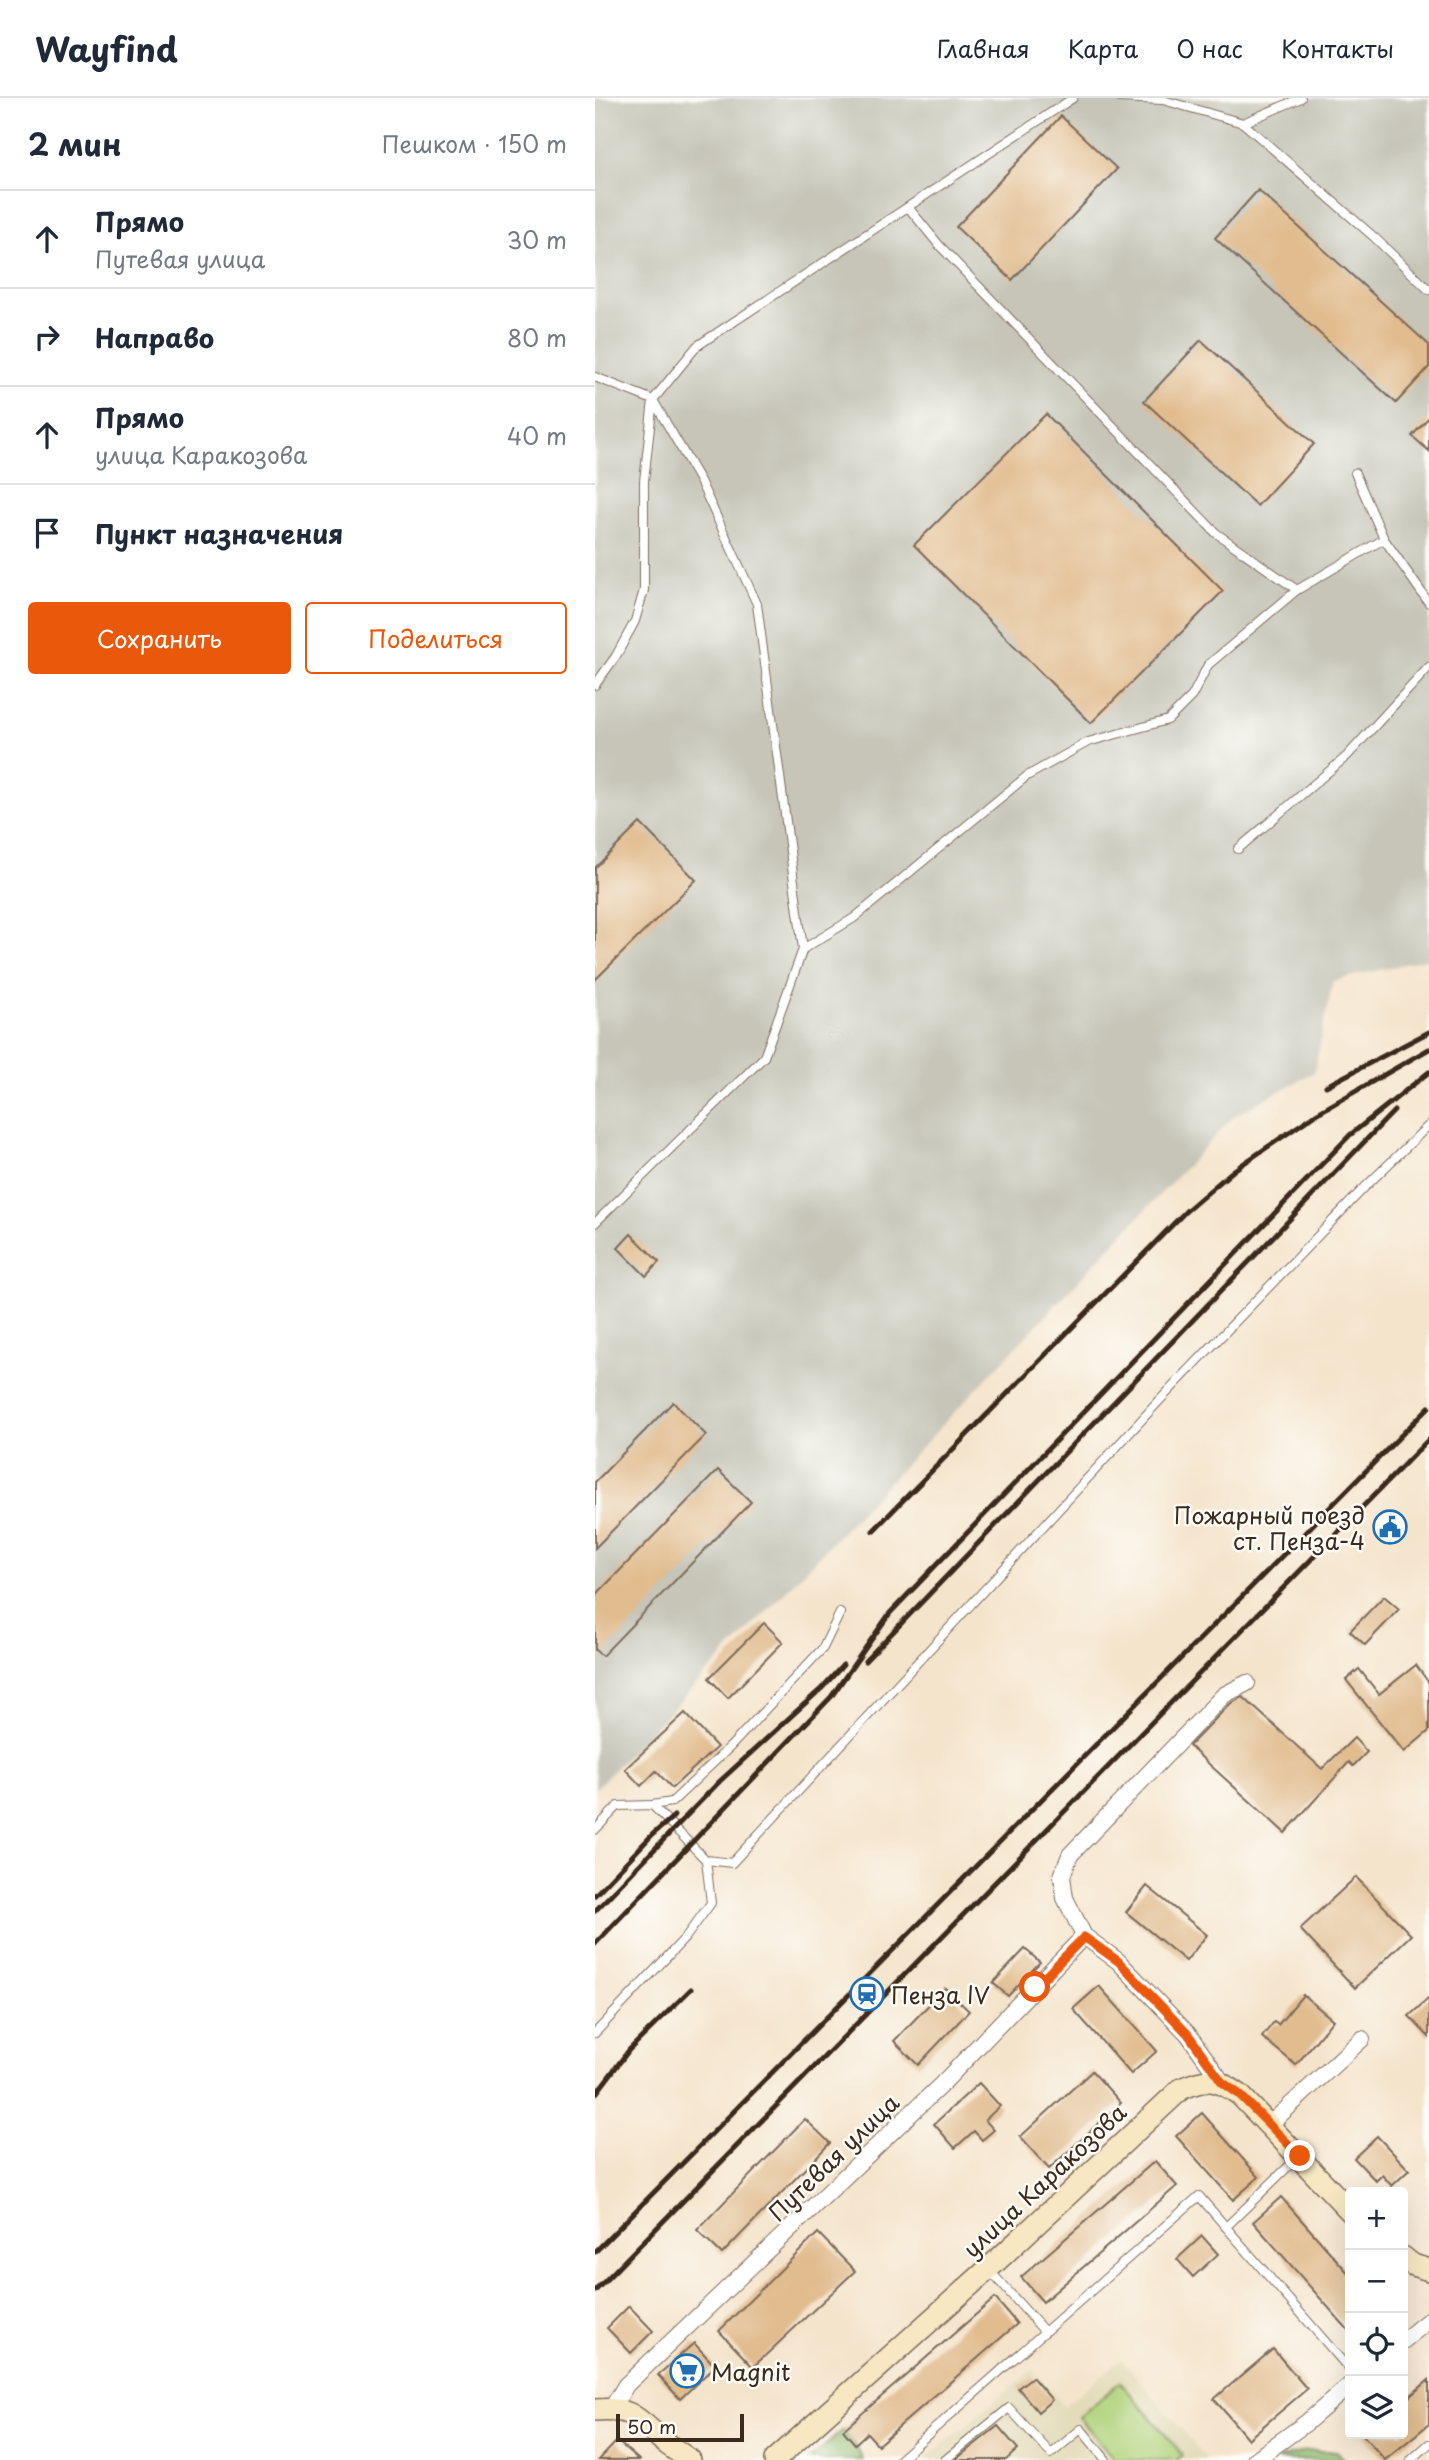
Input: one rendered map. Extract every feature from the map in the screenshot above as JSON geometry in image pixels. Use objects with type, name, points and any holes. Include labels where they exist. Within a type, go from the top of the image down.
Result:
[{"type":"main road","name":"улица Каракозова","points":[[775,2460],[988,2269],[1181,2089],[1202,2080],[1222,2082]]},
{"type":"main road","points":[[1222,2082],[1240,2095],[1345,2206]]},
{"type":"main road","points":[[1408,2261],[1429,2270]]},
{"type":"main road","points":[[604,2409],[629,2413],[645,2422],[666,2443],[691,2460]]},
{"type":"street","points":[[1222,2082],[1188,2034],[1118,1961],[1084,1937],[1065,1898],[1062,1875],[1070,1855],[1224,1695],[1247,1683]]},
{"type":"street","name":"Путевая улица","points":[[604,2409],[942,2084],[1084,1937]]},
{"type":"street","points":[[1269,2125],[1361,2039]]},
{"type":"street","points":[[1408,2337],[1429,2320]]},
{"type":"street","points":[[1255,2460],[1306,2423],[1345,2389]]},
{"type":"lane","points":[[595,685],[616,656],[635,621],[644,590],[644,481],[653,400],[697,346],[1073,98]]},
{"type":"lane","points":[[1119,98],[1163,100],[1243,123],[1374,237],[1429,290]]},
{"type":"lane","points":[[1243,123],[1301,98]]},
{"type":"lane","points":[[908,207],[939,245],[1216,533],[1297,590]]},
{"type":"lane","points":[[595,377],[653,400],[700,481],[757,604],[803,949],[764,1057],[595,1223]]},
{"type":"lane","points":[[1355,473],[1384,539],[1429,603]]},
{"type":"lane","points":[[803,949],[854,918],[1027,776],[1088,741],[1168,720],[1192,696],[1208,665],[1297,590],[1384,539]]},
{"type":"lane","points":[[1238,849],[1347,756],[1429,667]]},
{"type":"lane","points":[[706,1860],[732,1863],[1159,1401],[1362,1189],[1429,1125]]},
{"type":"lane","points":[[595,1830],[618,1806],[672,1802],[731,1746],[823,1648],[841,1613]]},
{"type":"lane","points":[[595,2033],[685,1938],[711,1903],[706,1860],[652,1805]]},
{"type":"lane","points":[[1226,2227],[1300,2156]]},
{"type":"lane","points":[[899,2460],[1199,2196],[1345,2364]]},
{"type":"lane","points":[[988,2269],[1045,2332]]},
{"type":"lane","points":[[945,2460],[1009,2408],[1051,2454],[1081,2429],[1106,2460]]},
{"type":"lane","points":[[1411,2460],[1429,2444]]},
{"type":"shaded area","points":[[595,98],[1429,98],[1429,958],[1333,981],[1314,1072],[1234,1116],[767,1611],[595,1789]]},
{"type":"shaded area","points":[[1121,2359],[1207,2460],[924,2460],[1033,2370],[1064,2406]]},
{"type":"green space","points":[[1120,2382],[1183,2455],[1177,2460],[1115,2460],[1079,2417]]},
{"type":"green space","points":[[843,2430],[855,2444],[863,2460],[809,2460]]},
{"type":"green space","points":[[1305,2451],[1337,2451],[1345,2460],[1276,2460]]},
{"type":"building","points":[[1061,116],[1117,169],[1012,280],[956,227]]},
{"type":"building","points":[[1258,190],[1429,345],[1429,367],[1396,403],[1215,238]]},
{"type":"building","points":[[1201,340],[1314,444],[1257,506],[1144,401]]},
{"type":"building","points":[[1046,414],[1223,591],[1091,723],[914,545]]},
{"type":"building","points":[[1429,417],[1429,451],[1412,436]]},
{"type":"building","points":[[640,823],[696,880],[595,980],[595,868]]},
{"type":"building","points":[[631,1234],[659,1262],[646,1276],[618,1248]]},
{"type":"building","points":[[673,1402],[706,1435],[595,1548],[595,1482]]},
{"type":"building","points":[[718,1470],[751,1502],[602,1656],[595,1650],[595,1596]]},
{"type":"building","points":[[1384,1596],[1399,1609],[1365,1645],[1350,1631]]},
{"type":"building","points":[[764,1623],[783,1642],[728,1698],[709,1678]]},
{"type":"building","points":[[1416,1665],[1429,1683],[1429,1731],[1404,1752],[1346,1680],[1359,1669],[1379,1694]]},
{"type":"building","points":[[1243,1697],[1322,1769],[1354,1738],[1367,1752],[1353,1766],[1349,1762],[1285,1833],[1189,1746],[1230,1704]]},
{"type":"building","points":[[685,1713],[717,1747],[672,1788],[656,1771],[641,1786],[625,1769]]},
{"type":"building","points":[[1356,1877],[1411,1935],[1355,1988],[1300,1929]]},
{"type":"building","points":[[1147,1886],[1207,1935],[1186,1961],[1126,1912]]},
{"type":"building","points":[[1025,1949],[1040,1962],[1008,1996],[993,1983]]},
{"type":"building","points":[[1099,1986],[1157,2051],[1131,2074],[1073,2009]]},
{"type":"building","points":[[945,1988],[969,2011],[918,2065],[894,2041]]},
{"type":"building","points":[[1303,1995],[1333,2020],[1296,2065],[1262,2037],[1274,2022],[1278,2025]]},
{"type":"building","points":[[1429,1998],[1429,2037],[1409,2016]]},
{"type":"building","points":[[1092,2071],[1121,2103],[1049,2169],[1020,2137]]},
{"type":"building","points":[[979,2083],[1000,2106],[985,2120],[994,2130],[982,2140],[974,2131],[955,2148],[934,2124]]},
{"type":"building","points":[[1202,2113],[1259,2177],[1233,2200],[1176,2136]]},
{"type":"building","points":[[805,2119],[830,2143],[722,2254],[697,2230]]},
{"type":"building","points":[[1377,2136],[1409,2170],[1392,2186],[1382,2175],[1376,2181],[1354,2158]]},
{"type":"building","points":[[1155,2161],[1177,2186],[1043,2302],[1021,2277]]},
{"type":"building","points":[[1281,2197],[1345,2269],[1345,2326],[1253,2222]]},
{"type":"building","points":[[818,2233],[855,2271],[753,2367],[719,2331]]},
{"type":"building","points":[[1202,2236],[1218,2254],[1193,2277],[1177,2259]]},
{"type":"building","points":[[995,2298],[1017,2324],[878,2445],[867,2433],[855,2444],[843,2430]]},
{"type":"building","points":[[629,2306],[653,2331],[631,2353],[607,2328]]},
{"type":"building","name":"Magnit","points":[[694,2343],[715,2366],[680,2399],[658,2375]]},
{"type":"building","points":[[1273,2349],[1307,2389],[1248,2439],[1214,2399]]},
{"type":"building","points":[[1032,2377],[1052,2400],[1038,2412],[1018,2388]]},
{"type":"building","points":[[1429,2380],[1429,2424],[1385,2460],[1366,2439],[1408,2439],[1408,2398]]},
{"type":"building","points":[[998,2426],[1018,2449],[1006,2460],[955,2460]]},
{"type":"building","points":[[617,2441],[639,2460],[599,2460]]},
{"type":"railway","points":[[1326,1086],[1429,1032]]},
{"type":"railway","points":[[873,1531],[1186,1211],[1234,1170],[1316,1114],[1429,1049]]},
{"type":"railway","points":[[595,1944],[831,1697],[890,1613],[1350,1135],[1429,1072]]},
{"type":"railway","points":[[865,1661],[1394,1111]]},
{"type":"railway","points":[[595,2252],[1429,1407]]},
{"type":"railway","points":[[595,2291],[1429,1439]]},
{"type":"railway","points":[[595,1911],[720,1781],[822,1688],[843,1665]]},
{"type":"railway","points":[[595,1895],[652,1835],[674,1816]]},
{"type":"railway","points":[[595,2095],[629,2050],[691,1989]]},
{"type":"place","name":"Пожарный поезд ст. Пенза-4","points":[[1390,1527]]},
{"type":"place","name":"Пенза IV","points":[[867,1994]]},
{"type":"place","name":"Magnit","points":[[687,2371]]},
{"type":"route","points":[[1035,1987],[1084,1937],[1118,1961],[1188,2034],[1222,2082],[1240,2095],[1300,2156]]}]
